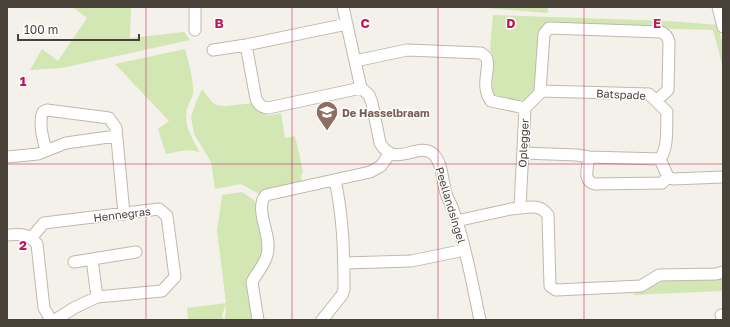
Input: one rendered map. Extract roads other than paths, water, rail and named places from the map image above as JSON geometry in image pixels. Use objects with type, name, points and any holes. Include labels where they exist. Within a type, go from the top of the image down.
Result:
[{"type":"street","points":[[195,7],[195,30]]},
{"type":"street","points":[[258,320],[252,282],[267,256],[269,243],[261,205],[262,199],[266,195],[370,172],[381,166],[390,153],[383,148],[380,143],[372,103],[369,95],[361,88],[343,7]]},
{"type":"street","points":[[718,7],[723,27]]},
{"type":"street","points":[[213,50],[246,45],[347,24]]},
{"type":"street","points":[[525,108],[539,94],[540,91],[544,34],[549,28],[661,32],[668,38],[669,42],[668,90],[656,101]]},
{"type":"street","points":[[246,45],[256,99],[258,104],[263,107],[268,108],[361,88]]},
{"type":"street","name":"Oplegger","points":[[355,61],[407,50],[481,53],[486,57],[486,89],[487,95],[491,101],[525,108],[520,208]]},
{"type":"street","name":"Batspade","points":[[540,91],[649,94],[667,112],[666,146],[660,159]]},
{"type":"street","points":[[46,150],[43,142],[40,117],[43,112],[48,110],[109,118],[116,128],[124,214]]},
{"type":"street","points":[[7,157],[38,154],[66,142],[116,136]]},
{"type":"street","name":"Peellandsingel","points":[[390,153],[397,155],[424,151],[431,152],[436,156],[446,193],[465,250],[480,320]]},
{"type":"street","points":[[523,153],[660,159],[668,177],[673,179],[723,177]]},
{"type":"street","points":[[589,157],[587,180],[590,183],[662,182],[668,177]]},
{"type":"street","points":[[322,320],[342,294],[344,288],[341,205],[335,180]]},
{"type":"street","points":[[456,220],[511,208],[538,207],[544,210],[548,215],[550,286],[556,290],[641,286],[659,275],[716,274],[723,272]]},
{"type":"street","name":"Hennegras","points":[[32,237],[44,223],[159,209],[167,216],[175,277],[162,291],[97,297],[74,308],[55,320]]},
{"type":"street","points":[[7,235],[20,234],[32,237],[37,244],[44,308],[51,320]]},
{"type":"street","points":[[344,263],[411,261],[465,250]]},
{"type":"street","points":[[74,262],[136,252]]},
{"type":"street","points":[[92,259],[97,297]]},
{"type":"place","name":"De Hasselbraam","points":[[327,132]]}]
